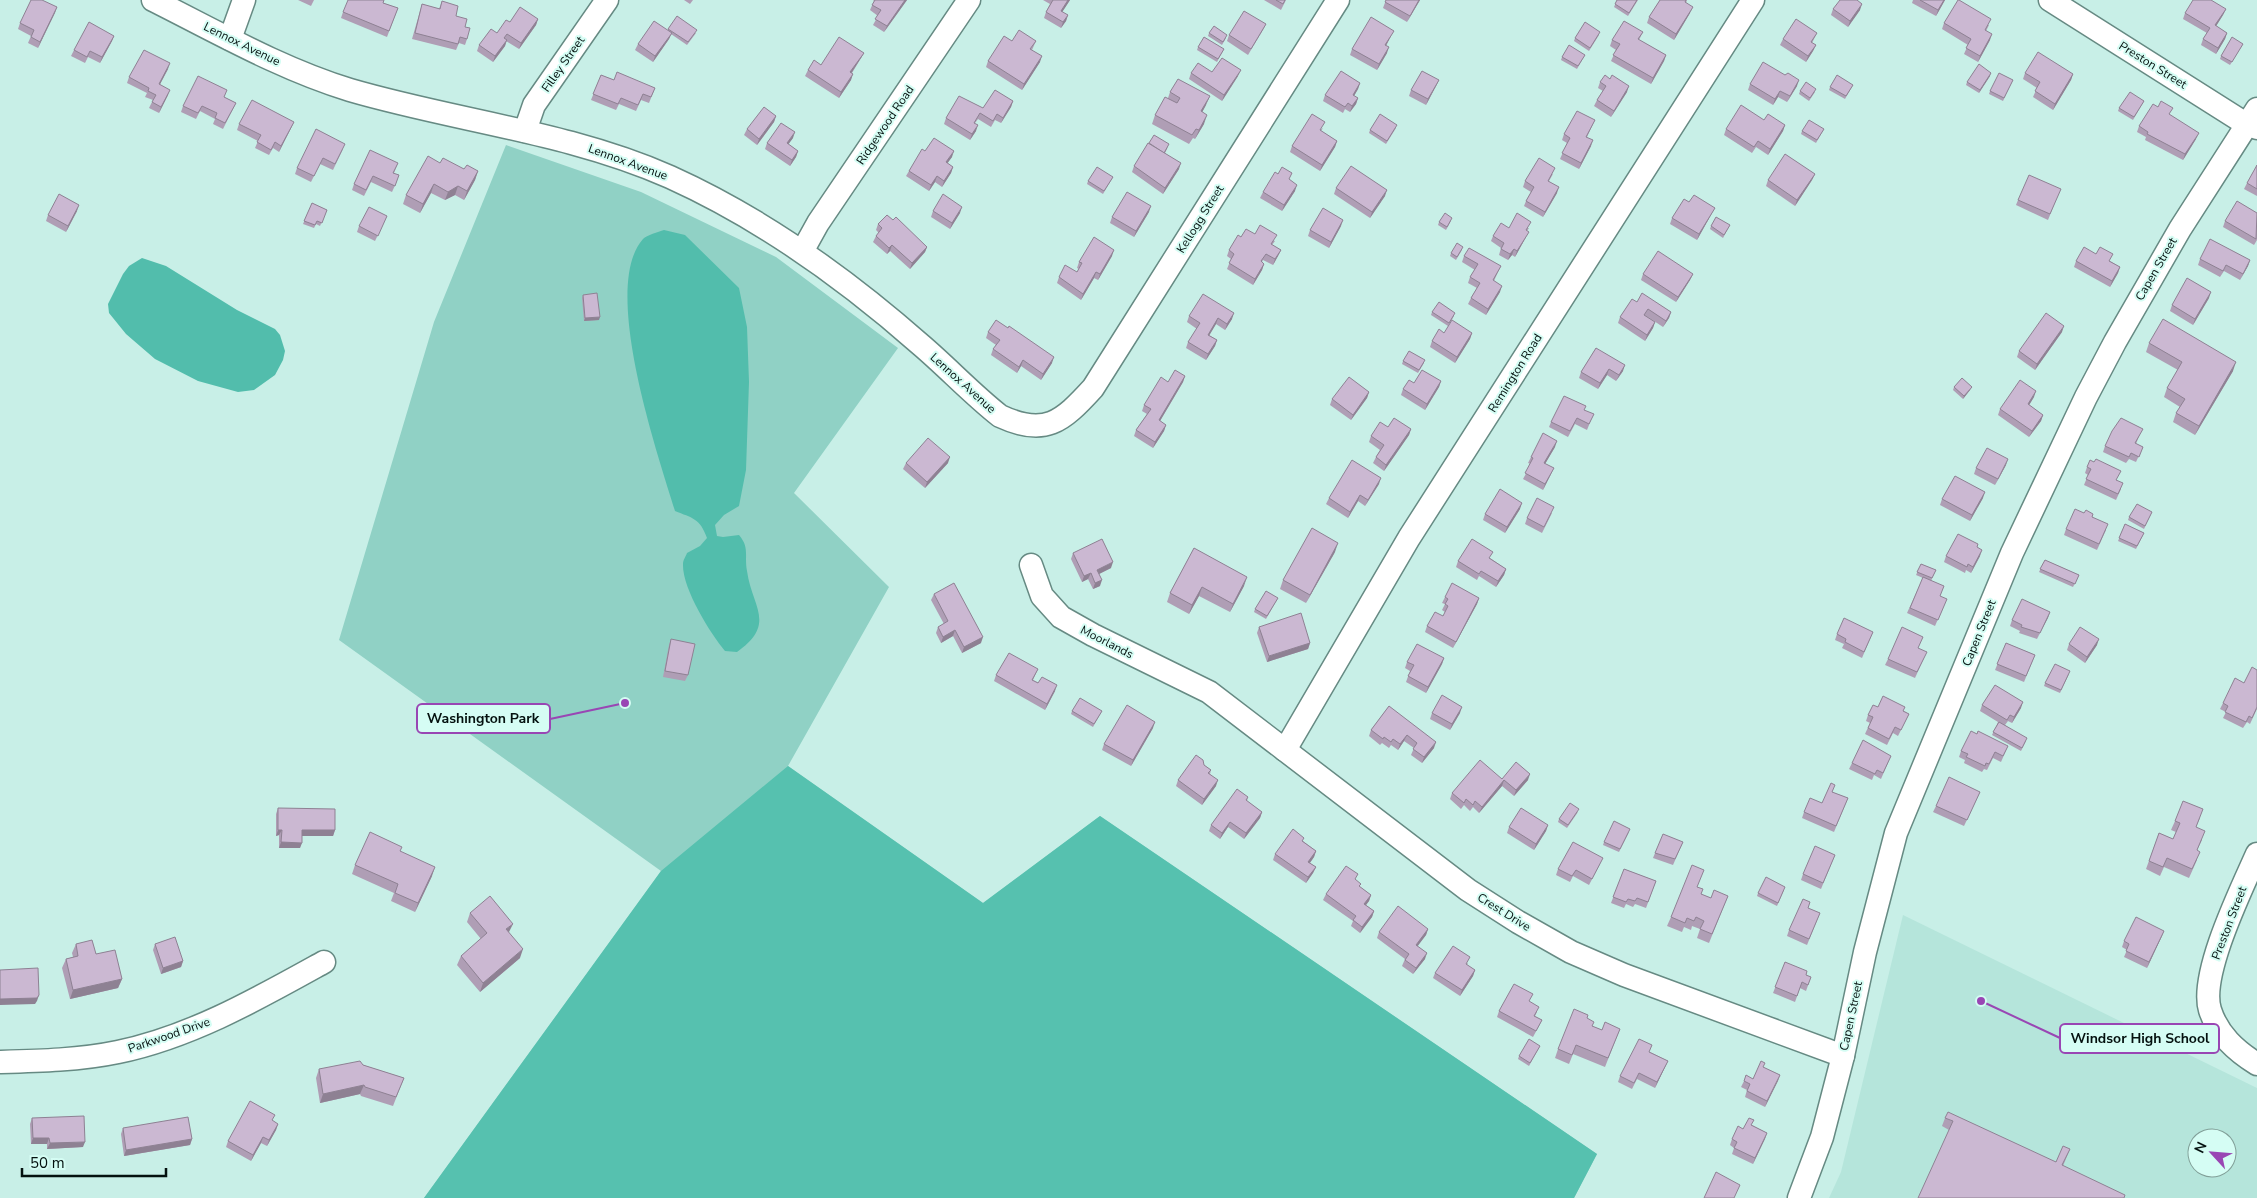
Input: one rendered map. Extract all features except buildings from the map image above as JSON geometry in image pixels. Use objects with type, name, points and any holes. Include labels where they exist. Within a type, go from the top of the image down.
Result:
[{"type":"street","name":"Lennox Avenue","points":[[153,0],[230,39],[298,70],[346,88],[415,107],[525,131],[595,149],[671,178],[755,221],[803,250],[872,303],[1000,416],[1022,426],[1048,425]]},
{"type":"street","points":[[230,39],[244,0]]},
{"type":"street","name":"Filley Street","points":[[525,131],[534,105],[607,0]]},
{"type":"street","name":"Ridgewood Road","points":[[803,250],[818,223],[969,0]]},
{"type":"street","name":"Kellogg Street","points":[[1048,425],[1072,411],[1093,388],[1338,0]]},
{"type":"street","name":"Remington Road","points":[[1285,750],[1409,538],[1753,0]]},
{"type":"street","name":"Preston Street","points":[[2050,0],[2253,120]]},
{"type":"street","name":"Capen Street","points":[[1799,1198],[1822,1137],[1843,1056],[1865,952],[1896,833],[2020,536],[2086,397],[2119,333],[2180,229],[2253,120]]},
{"type":"street","name":"Moorlands","points":[[1031,565],[1042,596],[1061,617],[1124,651],[1209,692]]},
{"type":"street","name":"Crest Drive","points":[[1209,692],[1468,890],[1571,952],[1624,975],[1843,1056]]},
{"type":"street","name":"Preston Street","points":[[2257,854],[2222,935],[2210,979],[2209,1009],[2222,1036],[2242,1055],[2257,1064]]},
{"type":"street","name":"Parkwood Drive","points":[[0,1062],[57,1060],[118,1052],[175,1035],[194,1029],[259,998],[324,962]]},
{"type":"shaded area","points":[[506,145],[641,192],[776,257],[898,348],[794,493],[889,587],[788,766],[983,903],[1100,816],[1597,1154],[1574,1198],[424,1198],[661,871],[339,640],[434,322]]},
{"type":"shaded area","points":[[664,230],[685,235],[739,288],[747,327],[749,382],[746,470],[739,506],[724,515],[715,525],[717,536],[739,535],[744,544],[747,571],[759,614],[759,624],[756,633],[737,652],[725,651],[719,643],[698,610],[687,585],[684,574],[684,560],[687,553],[700,546],[707,538],[701,526],[695,520],[675,511],[636,372],[627,294],[631,262],[643,239]]},
{"type":"shaded area","points":[[142,258],[166,266],[237,310],[275,329],[280,335],[285,351],[283,360],[275,375],[254,390],[238,392],[198,381],[155,359],[126,334],[109,313],[108,304],[123,274],[129,266]]},
{"type":"shaded area","points":[[788,766],[983,903],[1100,816],[1597,1154],[1574,1198],[424,1198],[661,871]]},
{"type":"shaded area","points":[[1903,915],[2257,1088],[2257,1198],[1829,1198],[1841,1172]]},
{"type":"place","name":"Washington Park","points":[[625,703]]},
{"type":"place","name":"Windsor High School","points":[[1981,1001]]}]
